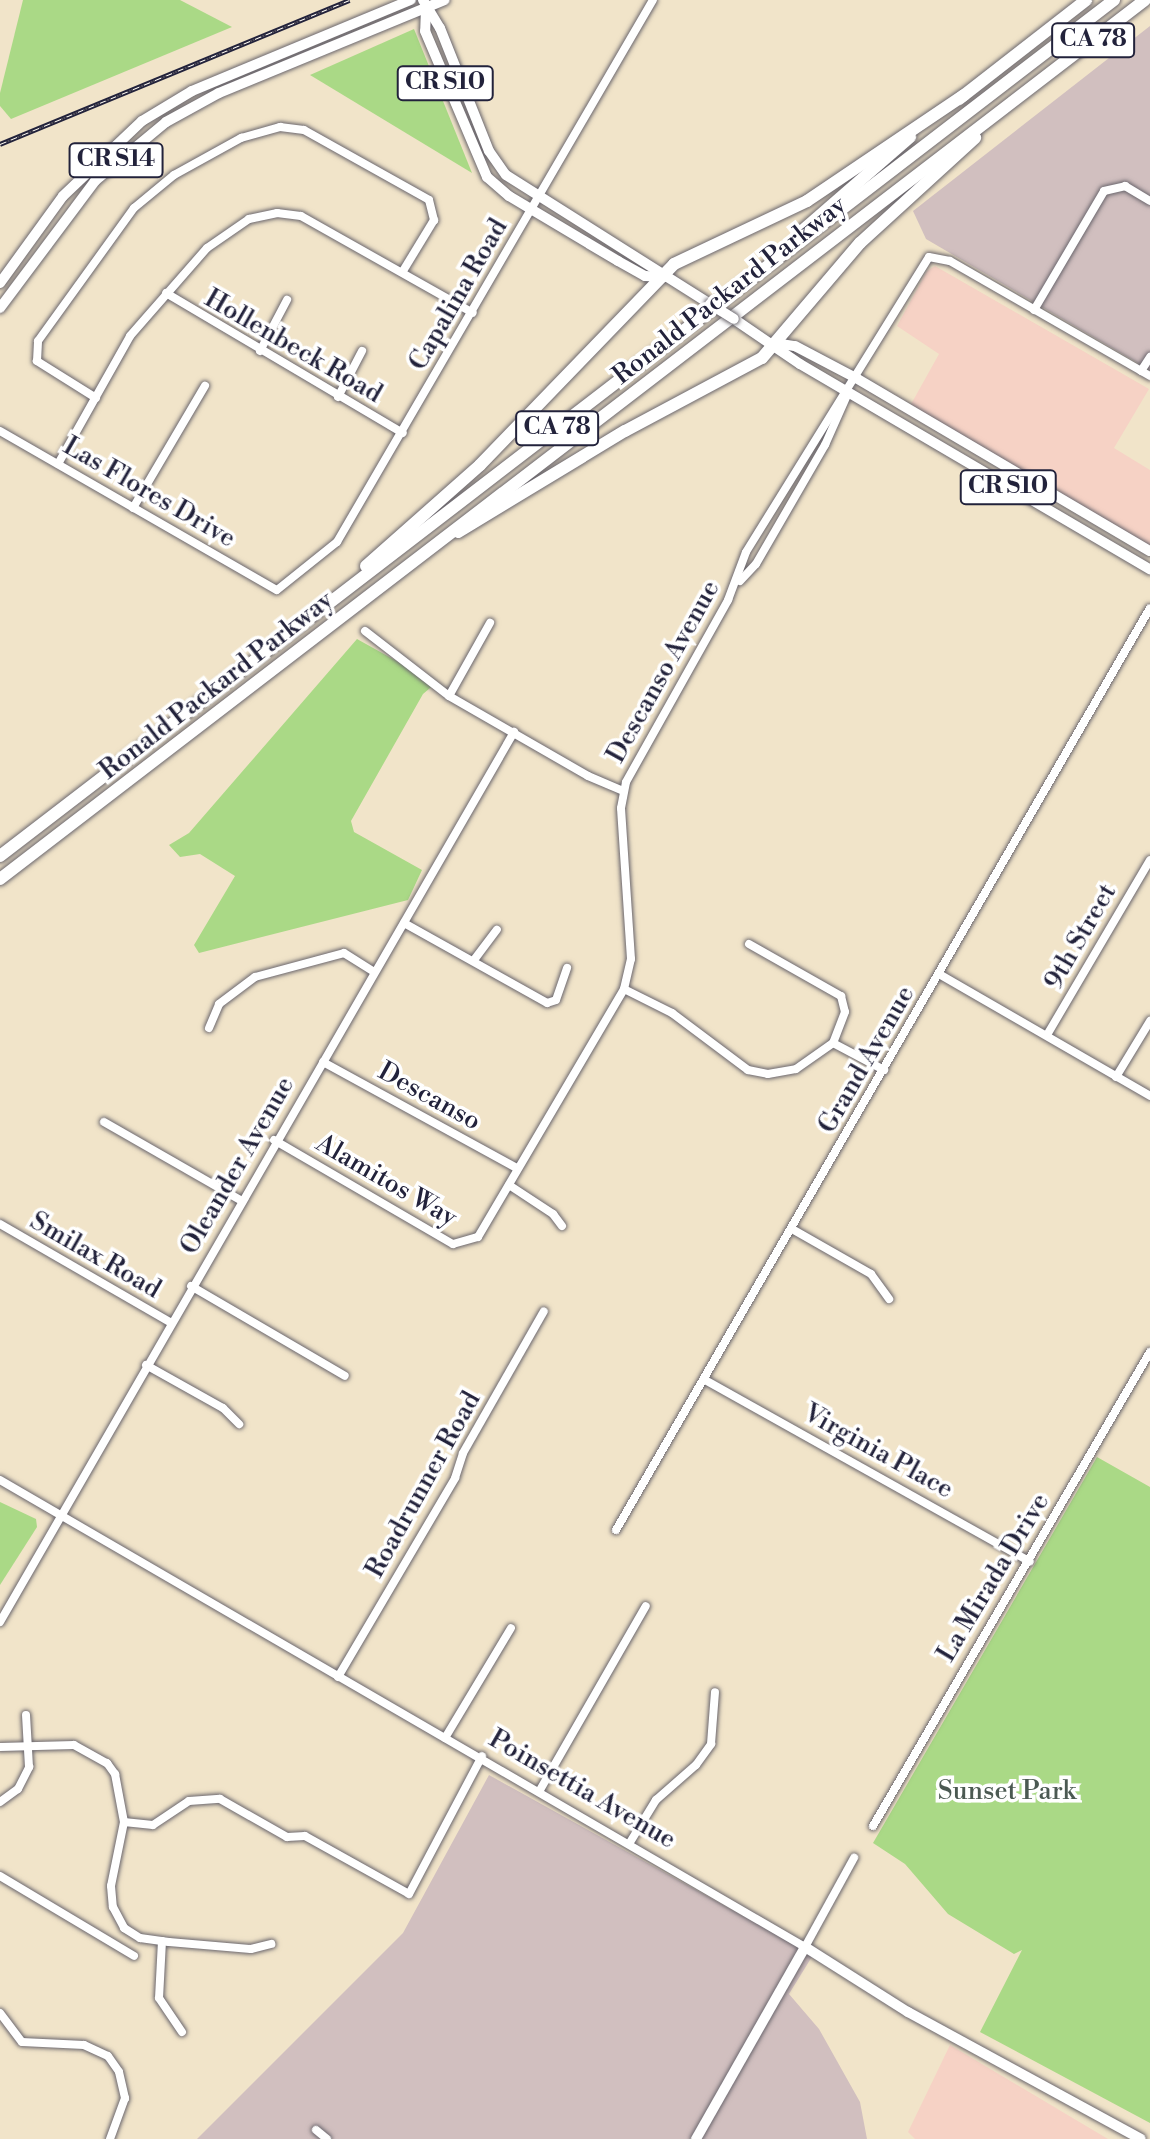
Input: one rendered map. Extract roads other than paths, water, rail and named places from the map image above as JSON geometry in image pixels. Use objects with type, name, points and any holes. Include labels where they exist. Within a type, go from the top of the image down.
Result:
[{"type":"highway","points":[[733,292],[858,180],[1086,0]]},
{"type":"highway","name":"Ronald Packard Parkway","points":[[0,856],[1114,0]]},
{"type":"highway","name":"Ronald Packard Parkway","points":[[0,879],[1145,0]]},
{"type":"highway","points":[[447,535],[471,528],[625,431],[762,358],[860,243],[1040,80]]},
{"type":"highway","points":[[299,626],[480,465],[674,264],[807,201],[964,95]]},
{"type":"main road","name":"CR S14","points":[[0,283],[63,196],[126,133],[192,91],[411,0]]},
{"type":"main road","name":"CR S14","points":[[0,308],[74,204],[117,160],[192,106],[424,4],[445,0]]},
{"type":"main road","name":"CR S10","points":[[424,4],[440,28],[496,163],[539,197],[652,264],[664,277],[775,343],[848,393],[1150,569]]},
{"type":"main road","name":"CR S10","points":[[424,4],[425,31],[473,151],[487,177],[532,210],[645,276],[664,277]]},
{"type":"main road","name":"CR S10","points":[[775,343],[795,346],[856,378],[1150,551]]},
{"type":"main road","points":[[1073,524],[1102,522]]},
{"type":"main road","points":[[696,2139],[805,1947]]},
{"type":"main road","name":"Poinsettia Avenue","points":[[805,1947],[908,2012],[1141,2139]]},
{"type":"street","name":"Capalina Road","points":[[277,590],[337,542],[653,0]]},
{"type":"street","points":[[96,398],[37,361],[38,341],[134,208],[174,175],[241,138],[280,127],[304,130],[429,200],[434,220],[403,271]]},
{"type":"street","points":[[1150,201],[1125,186],[1104,191],[1034,310],[1146,374],[1150,357]]},
{"type":"street","points":[[58,464],[130,336],[207,248],[235,228],[277,213],[319,224],[473,313]]},
{"type":"street","name":"Descanso Avenue","points":[[478,1237],[624,989],[631,959],[623,791],[736,584],[757,534],[837,401],[848,393],[923,262],[935,256],[950,261],[1034,310]]},
{"type":"street","name":"Hollenbeck Road","points":[[166,293],[403,433]]},
{"type":"street","points":[[260,351],[287,300]]},
{"type":"street","points":[[338,397],[362,351]]},
{"type":"street","points":[[133,508],[205,386]]},
{"type":"street","points":[[736,584],[763,552],[846,409],[848,393]]},
{"type":"street","name":"Las Flores Drive","points":[[0,431],[277,590]]},
{"type":"street","name":"Grand Avenue","points":[[616,1530],[1150,608]]},
{"type":"street","points":[[449,696],[490,623]]},
{"type":"street","points":[[365,631],[449,696],[623,791]]},
{"type":"street","name":"Oleander Avenue","points":[[0,1622],[274,1140],[323,1062],[514,732]]},
{"type":"street","name":"9th Street","points":[[1047,1035],[1150,860]]},
{"type":"street","points":[[404,923],[547,1003],[556,1000],[567,968]]},
{"type":"street","points":[[474,960],[497,930]]},
{"type":"street","points":[[624,989],[672,1013],[748,1070],[768,1074],[796,1069],[833,1043],[845,1012],[838,994],[749,944]]},
{"type":"street","points":[[209,1028],[219,1004],[264,973],[344,953],[373,971]]},
{"type":"street","points":[[939,974],[1150,1096]]},
{"type":"street","points":[[1116,1077],[1150,1021]]},
{"type":"street","points":[[833,1043],[884,1070]]},
{"type":"street","name":"Descanso","points":[[323,1062],[517,1168]]},
{"type":"street","points":[[104,1122],[240,1200]]},
{"type":"street","name":"Alamitos Way","points":[[274,1140],[453,1244],[478,1237]]},
{"type":"street","points":[[509,1185],[553,1214],[562,1226]]},
{"type":"street","name":"Smilax Road","points":[[0,1224],[170,1322]]},
{"type":"street","points":[[792,1229],[871,1274],[889,1299]]},
{"type":"street","points":[[191,1286],[345,1376]]},
{"type":"street","name":"Roadrunner Road","points":[[338,1677],[455,1478],[463,1453],[544,1311]]},
{"type":"street","name":"La Mirada Drive","points":[[873,1826],[1149,1357]]},
{"type":"street","points":[[146,1365],[223,1408],[239,1424]]},
{"type":"street","name":"Virginia Place","points":[[705,1380],[1030,1562]]},
{"type":"street","name":"Poinsettia Avenue","points":[[0,1480],[338,1677],[482,1756],[805,1947]]},
{"type":"street","points":[[540,1790],[646,1606]]},
{"type":"street","points":[[445,1738],[511,1628]]},
{"type":"street","points":[[629,1844],[656,1800],[696,1765],[711,1744],[715,1692]]},
{"type":"street","points":[[0,1802],[18,1789],[25,1776],[29,1746],[26,1715]]},
{"type":"street","points":[[0,1747],[74,1745],[107,1763],[122,1789],[124,1822],[111,1886],[113,1907],[124,1928],[162,1941],[251,1949],[271,1944]]},
{"type":"street","points":[[124,1822],[153,1825],[203,1797],[243,1810],[287,1837],[305,1836],[409,1894],[482,1756]]},
{"type":"street","points":[[805,1947],[854,1858]]},
{"type":"street","points":[[0,1876],[134,1956]]},
{"type":"street","points":[[162,1941],[159,1998],[182,2032]]},
{"type":"street","points":[[0,2013],[22,2042],[84,2045],[108,2056],[119,2072],[125,2098],[110,2139]]},
{"type":"street","points":[[316,2130],[327,2139]]},
{"type":"railway","points":[[0,144],[350,0]]},
{"type":"park label","name":"Sunset Park","points":[[1007,1792]]}]
